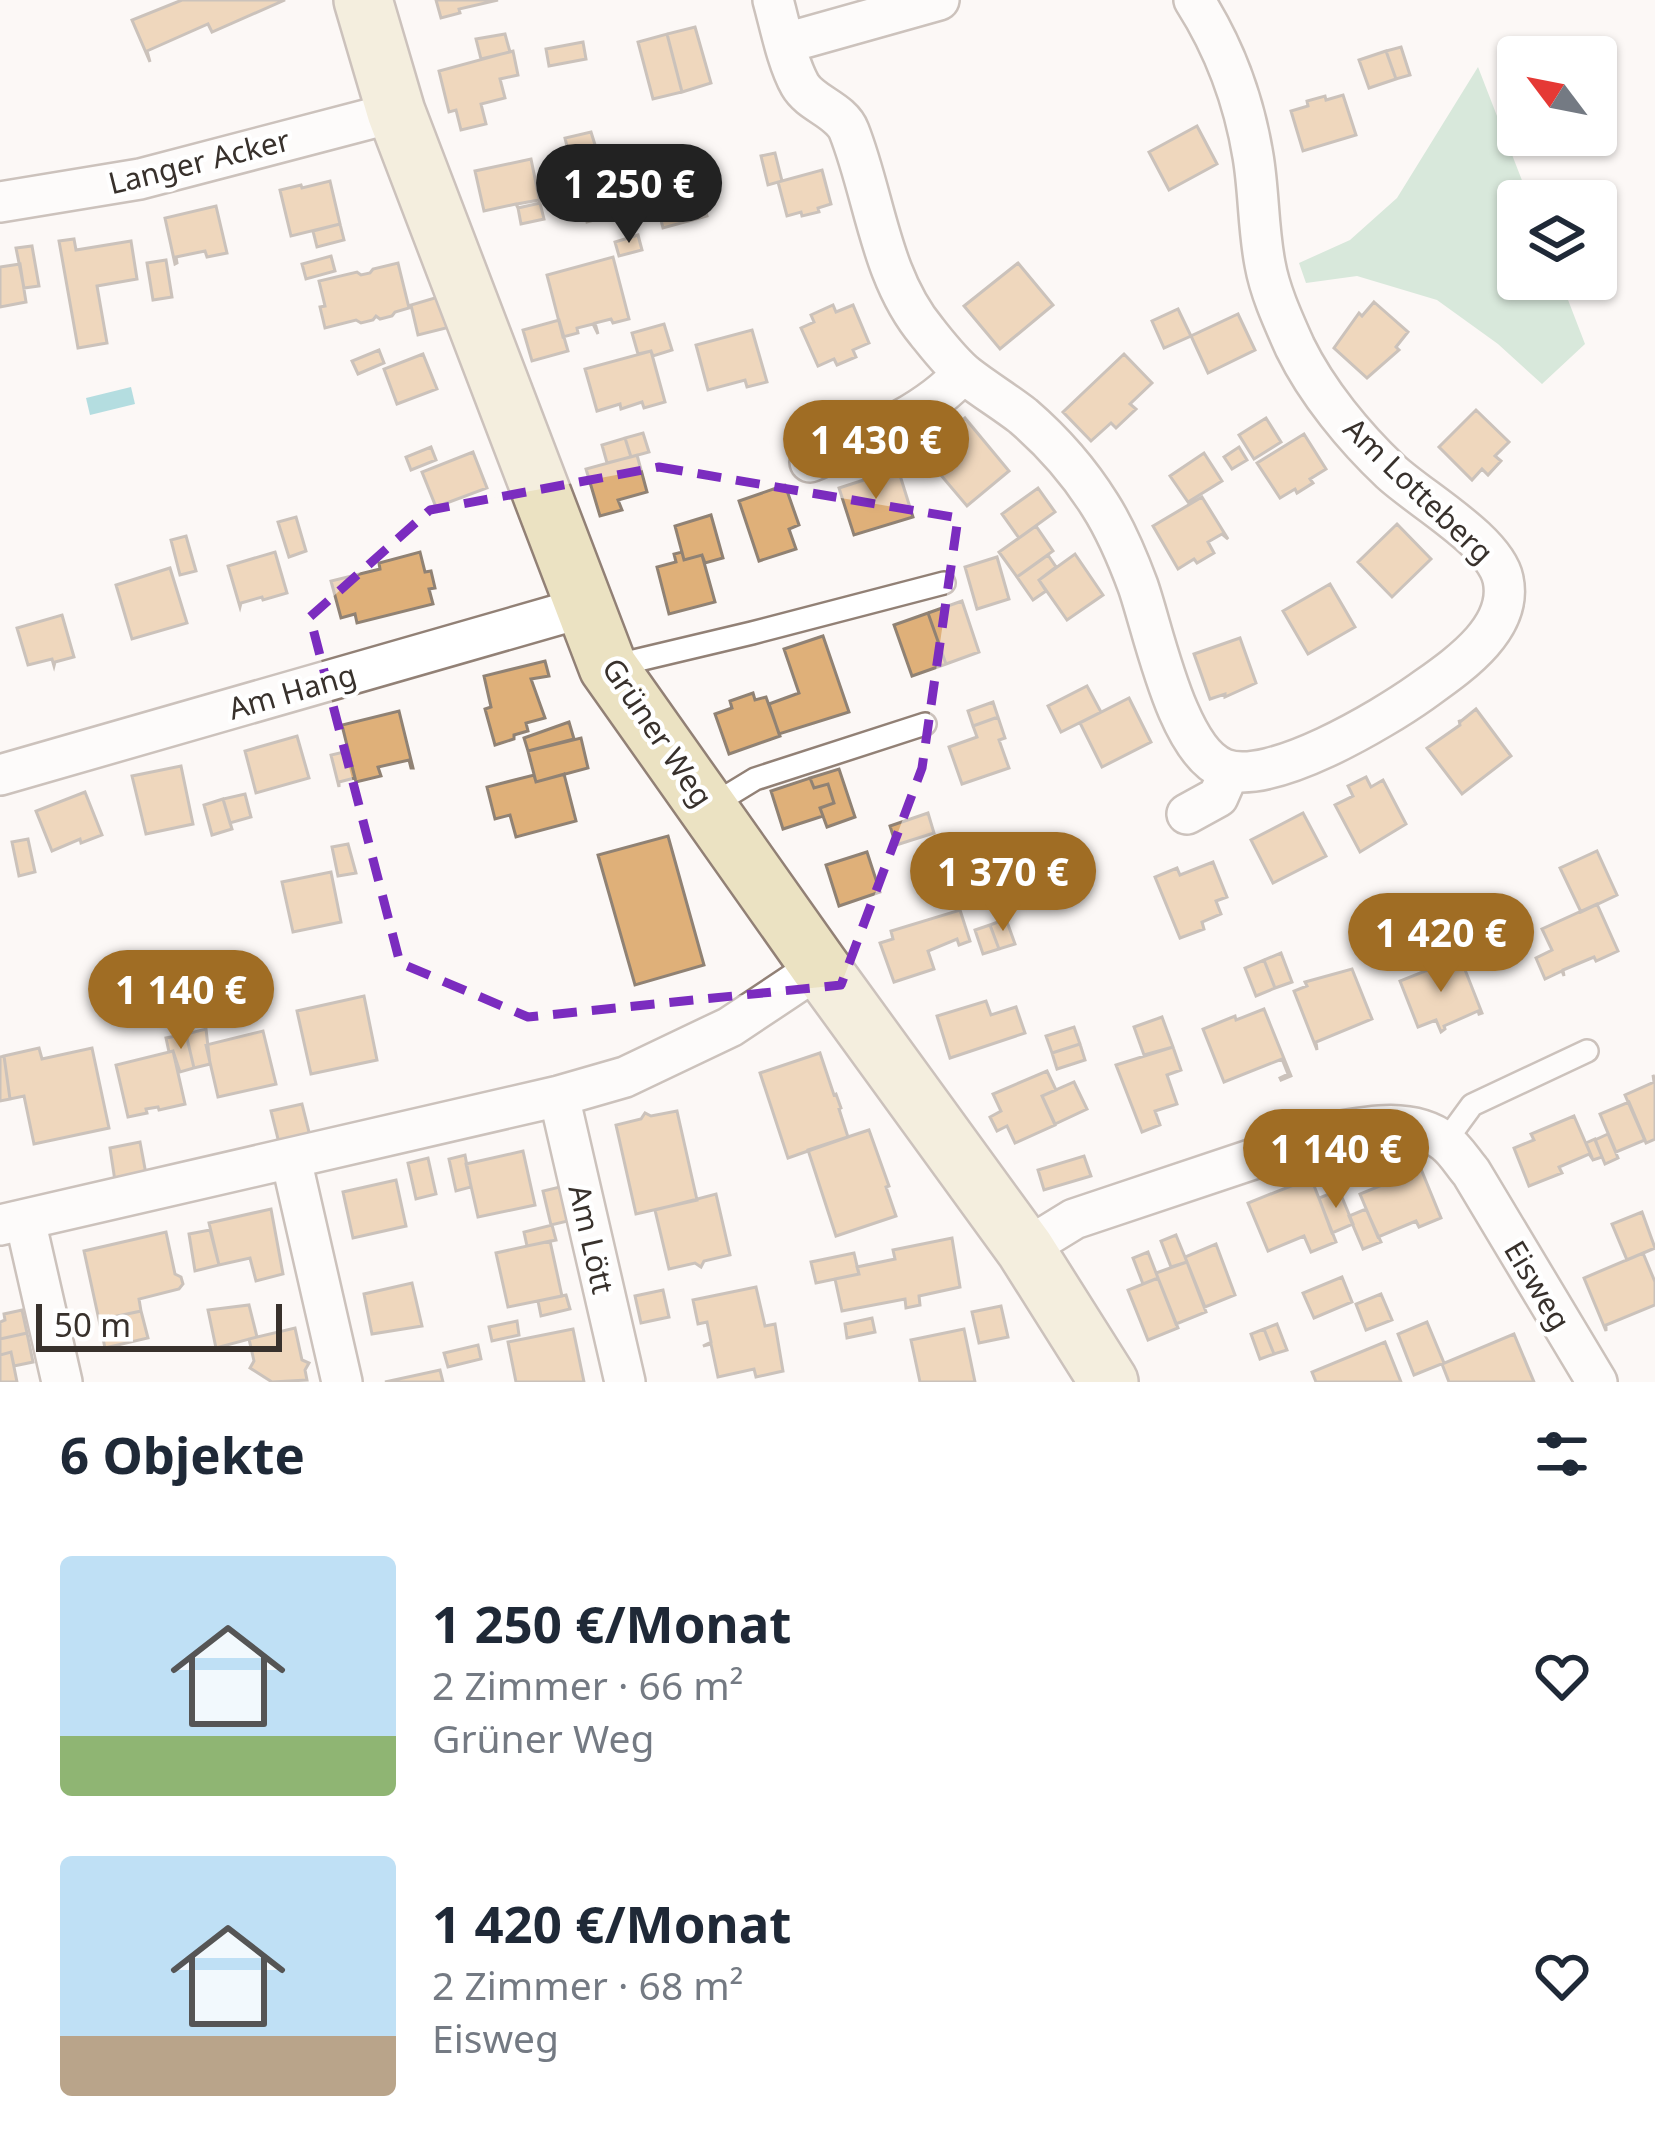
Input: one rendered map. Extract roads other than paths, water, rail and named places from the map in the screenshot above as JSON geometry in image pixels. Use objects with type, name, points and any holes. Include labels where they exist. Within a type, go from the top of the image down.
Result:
[{"type":"street","name":"Grüner Weg","points":[[363,0],[396,112],[608,667],[1025,1249],[1109,1382]]},
{"type":"street","points":[[773,0],[801,88],[847,124],[898,285],[922,326],[963,373],[1024,417],[1068,461],[1100,506],[1136,582],[1182,722],[1196,747],[1229,772],[1218,797],[1187,814]]},
{"type":"street","points":[[786,43],[939,0]]},
{"type":"street","name":"Am Lotteberg","points":[[1194,0],[1222,52],[1241,103],[1253,157],[1264,264],[1297,351],[1324,394],[1392,472],[1496,560],[1505,602],[1496,625],[1476,647],[1384,719],[1272,767],[1229,772]]},
{"type":"street","name":"Langer Acker","points":[[0,202],[140,179],[396,112]]},
{"type":"street","points":[[810,462],[886,429],[948,389],[963,373]]},
{"type":"street","name":"Am Hang","points":[[0,775],[585,608]]},
{"type":"street","points":[[62,1382],[12,1222],[625,1077],[730,1027],[820,967]]},
{"type":"street","name":"Am Lött","points":[[559,1096],[625,1382]]},
{"type":"street","points":[[1025,1249],[1074,1219],[1331,1133],[1375,1125],[1414,1128],[1445,1142]]},
{"type":"street","name":"Eisweg","points":[[1445,1142],[1471,1172],[1597,1382]]},
{"type":"street","points":[[291,1159],[342,1382]]},
{"type":"lane","points":[[608,667],[944,583]]},
{"type":"lane","points":[[709,807],[755,779],[925,724]]},
{"type":"lane","points":[[1445,1142],[1472,1105],[1587,1051]]},
{"type":"water","points":[[131,387],[135,404],[90,415],[86,398]]}]
